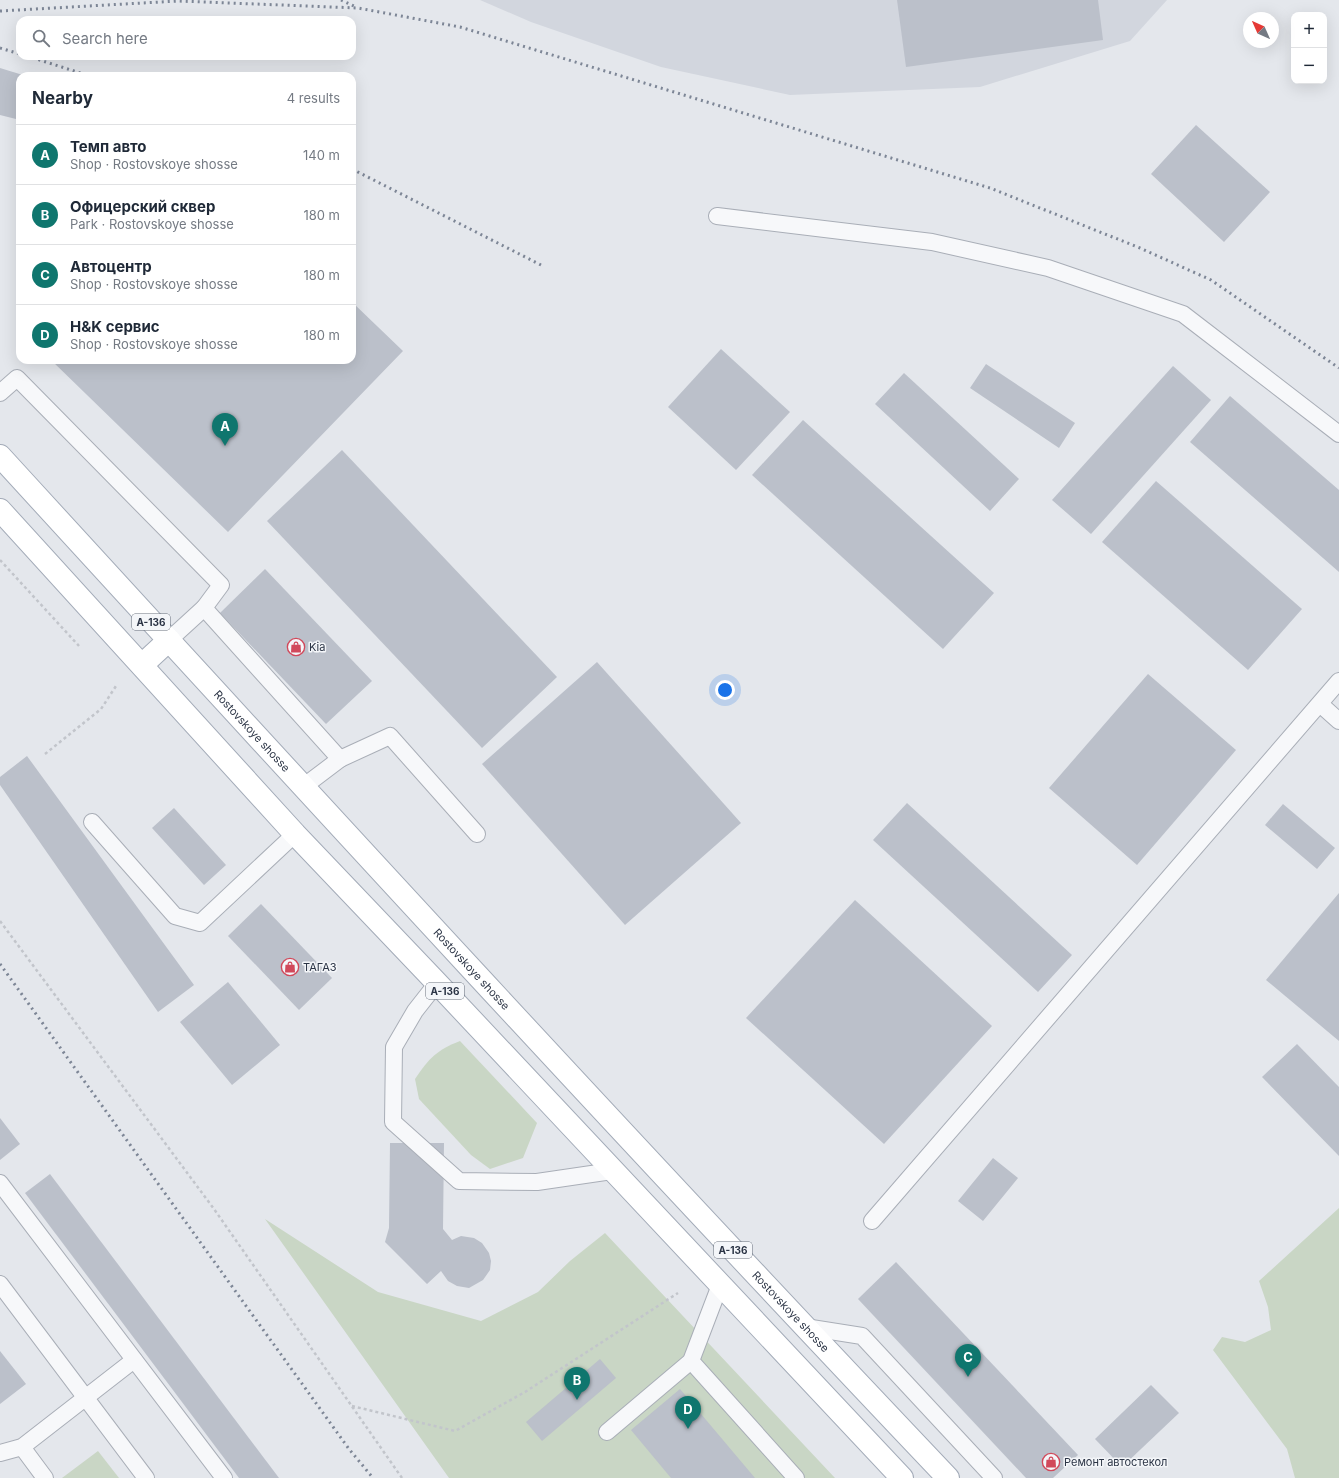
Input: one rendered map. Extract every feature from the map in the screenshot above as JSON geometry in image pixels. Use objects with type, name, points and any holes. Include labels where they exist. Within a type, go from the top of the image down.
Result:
[{"type":"main road","name":"Rostovskoye shosse","points":[[0,456],[303,787],[805,1327],[948,1478]]},
{"type":"main road","name":"А-136","points":[[0,510],[295,834],[902,1478]]},
{"type":"main road","name":"А-136","points":[[142,665],[169,640]]},
{"type":"lane","points":[[717,216],[932,242],[1048,268],[1182,314],[1339,434]]},
{"type":"lane","points":[[0,393],[17,378],[222,585],[204,608],[169,640]]},
{"type":"lane","points":[[204,608],[340,759]]},
{"type":"lane","points":[[872,1221],[1339,681]]},
{"type":"lane","points":[[1320,704],[1339,721]]},
{"type":"lane","points":[[303,787],[340,759],[390,736],[477,834]]},
{"type":"lane","points":[[92,822],[175,916],[200,923],[295,834]]},
{"type":"lane","points":[[437,983],[415,1011],[394,1048],[393,1122],[459,1181],[537,1182],[612,1171]]},
{"type":"lane","points":[[0,1183],[224,1478]]},
{"type":"lane","points":[[0,1284],[146,1478]]},
{"type":"lane","points":[[607,1432],[691,1361],[720,1285]]},
{"type":"lane","points":[[805,1327],[862,1336],[994,1478]]},
{"type":"lane","points":[[0,1453],[22,1447],[134,1360]]},
{"type":"lane","points":[[691,1361],[796,1478]]},
{"type":"lane","points":[[22,1447],[45,1478]]},
{"type":"path","points":[[0,560],[79,646]]},
{"type":"path","points":[[46,754],[101,709],[116,686]]},
{"type":"path","points":[[0,921],[2,926],[214,1209],[402,1478]]},
{"type":"path","points":[[352,1406],[456,1431],[525,1392],[678,1293]]},
{"type":"shaded area","points":[[480,0],[1167,0],[1130,41],[980,87],[790,95],[661,67],[531,22]]},
{"type":"green space","points":[[460,1041],[537,1123],[523,1158],[490,1169],[471,1155],[419,1099],[415,1079],[429,1060],[439,1051]]},
{"type":"green space","points":[[1339,1208],[1339,1478],[1295,1478],[1287,1449],[1213,1350],[1222,1337],[1245,1342],[1271,1330],[1268,1307],[1259,1281]]},
{"type":"green space","points":[[265,1219],[378,1292],[481,1321],[538,1292],[570,1261],[605,1233],[835,1478],[449,1478]]},
{"type":"green space","points":[[98,1451],[119,1478],[62,1478]]},
{"type":"building","points":[[897,0],[1098,0],[1103,40],[906,67]]},
{"type":"building","points":[[0,68],[16,73],[16,119],[0,115]]},
{"type":"building","points":[[1196,125],[1270,192],[1224,242],[1151,174]]},
{"type":"building","points":[[356,306],[403,351],[228,532],[55,364],[356,364]]},
{"type":"building","points":[[721,349],[790,412],[736,470],[668,407]]},
{"type":"building","points":[[986,364],[1075,423],[1059,448],[970,388]]},
{"type":"building","points":[[1173,366],[1211,400],[1091,534],[1052,500]]},
{"type":"building","points":[[904,373],[1019,479],[990,511],[875,404]]},
{"type":"building","points":[[1230,396],[1339,490],[1339,572],[1190,442]]},
{"type":"building","points":[[803,420],[994,593],[943,649],[752,475]]},
{"type":"building","points":[[342,450],[557,677],[482,748],[267,521]]},
{"type":"building","points":[[1156,481],[1302,609],[1248,670],[1102,542]]},
{"type":"building","name":"Kia","points":[[265,569],[372,681],[326,724],[220,613]]},
{"type":"building","points":[[597,662],[741,823],[625,925],[482,764]]},
{"type":"building","points":[[1148,674],[1236,750],[1137,865],[1049,788]]},
{"type":"building","points":[[27,756],[194,985],[158,1012],[0,785],[0,777]]},
{"type":"building","points":[[907,803],[1072,955],[1038,992],[873,840]]},
{"type":"building","points":[[1283,804],[1335,848],[1317,869],[1265,825]]},
{"type":"building","points":[[174,808],[226,865],[204,885],[152,828]]},
{"type":"building","points":[[1339,893],[1339,1041],[1266,980]]},
{"type":"building","points":[[855,900],[992,1026],[884,1144],[746,1018]]},
{"type":"building","name":"ТАГАЗ","points":[[261,904],[332,978],[299,1010],[228,936]]},
{"type":"building","points":[[228,982],[280,1045],[232,1085],[180,1022]]},
{"type":"building","points":[[1297,1044],[1339,1087],[1339,1156],[1262,1077]]},
{"type":"building","points":[[0,1118],[20,1144],[0,1160]]},
{"type":"building","points":[[390,1143],[444,1143],[443,1229],[452,1240],[461,1236],[474,1238],[482,1243],[489,1253],[491,1261],[490,1270],[483,1280],[469,1288],[457,1286],[448,1281],[441,1271],[427,1284],[385,1242],[389,1228]]},
{"type":"building","points":[[993,1158],[1018,1178],[983,1221],[958,1201]]},
{"type":"building","points":[[50,1174],[279,1478],[239,1478],[25,1193]]},
{"type":"building","points":[[896,1262],[1078,1455],[1053,1478],[1026,1478],[858,1299]]},
{"type":"building","points":[[0,1351],[26,1384],[0,1404]]},
{"type":"building","points":[[600,1359],[616,1378],[542,1441],[526,1422]]},
{"type":"building","points":[[1151,1385],[1179,1413],[1122,1467],[1095,1439]]},
{"type":"building","points":[[680,1389],[755,1478],[671,1478],[631,1430]]},
{"type":"railway","points":[[341,0],[354,6]]},
{"type":"railway","points":[[0,11],[178,1],[358,8],[460,27],[990,188],[1140,248],[1211,280],[1339,368]]},
{"type":"railway","points":[[0,48],[16,53]]},
{"type":"railway","points":[[40,60],[77,72]]},
{"type":"railway","points":[[356,171],[541,265]]},
{"type":"railway","points":[[0,964],[349,1449],[373,1478]]},
{"type":"place","name":"Темп авто","points":[[225,446]]},
{"type":"place","name":"Kia","points":[[296,647]]},
{"type":"place","name":"ТАГАЗ","points":[[290,967]]},
{"type":"place","name":"Автоцентр","points":[[968,1377]]},
{"type":"place","name":"Офицерский сквер","points":[[577,1400]]},
{"type":"place","name":"H&K сервис","points":[[688,1429]]},
{"type":"place","name":"Ремонт автостекол","points":[[1051,1462]]}]
